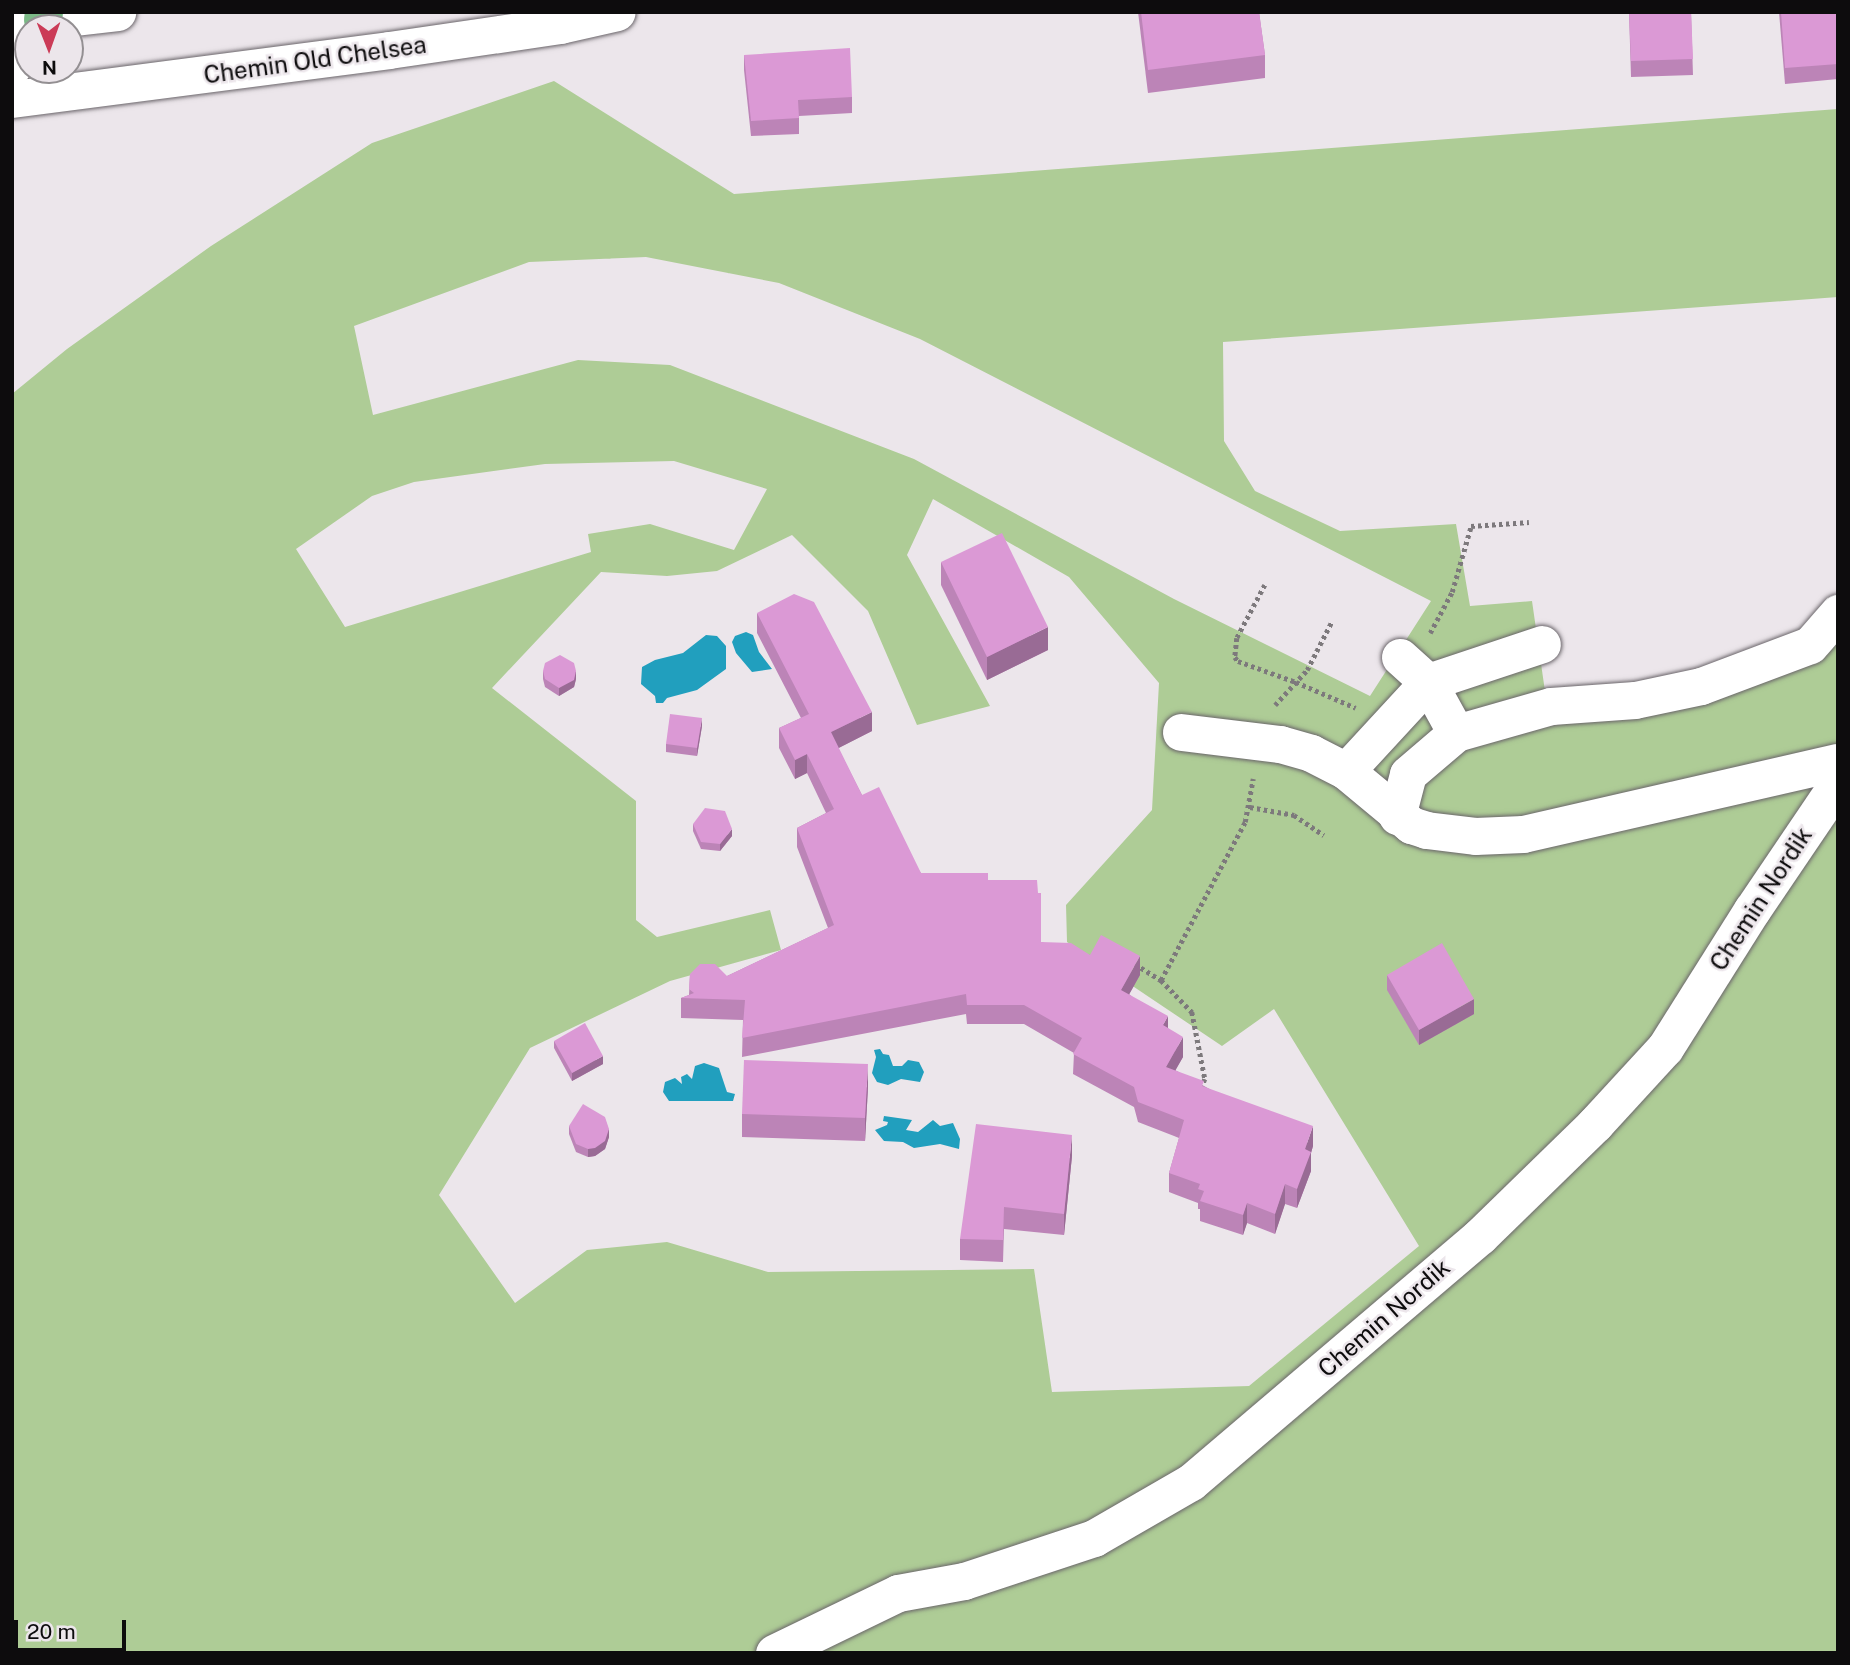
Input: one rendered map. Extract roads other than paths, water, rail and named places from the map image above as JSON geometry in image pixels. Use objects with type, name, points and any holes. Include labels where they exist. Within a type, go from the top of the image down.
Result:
[{"type":"street","points":[[84,18],[117,12]]},
{"type":"street","name":"Chemin Old Chelsea","points":[[12,99],[402,48],[560,25],[617,12]]},
{"type":"street","points":[[1397,816],[1408,774],[1456,733],[1551,706],[1635,700],[1701,686],[1810,645],[1838,613]]},
{"type":"street","points":[[1412,669],[1542,644]]},
{"type":"street","points":[[1412,669],[1456,733]]},
{"type":"street","points":[[1346,771],[1387,725],[1412,669]]},
{"type":"street","points":[[1181,732],[1280,744],[1311,753],[1346,771],[1397,816],[1426,830],[1475,836],[1523,834],[1838,762]]},
{"type":"street","name":"Chemin Nordik","points":[[774,1653],[898,1593],[964,1581],[1094,1538],[1191,1482],[1480,1236],[1604,1115],[1665,1048],[1752,910],[1838,783]]},
{"type":"water","points":[[746,632],[753,635],[759,652],[772,669],[752,672],[736,653],[732,642],[735,636]]},
{"type":"water","points":[[706,635],[717,636],[726,646],[726,669],[697,690],[667,698],[663,703],[656,703],[655,696],[641,684],[642,667],[655,660],[683,653]]},
{"type":"water","points":[[880,1049],[883,1054],[889,1055],[893,1066],[902,1066],[908,1060],[919,1062],[924,1072],[920,1082],[901,1079],[888,1085],[877,1082],[872,1073],[876,1057],[874,1050]]},
{"type":"water","points":[[704,1063],[719,1068],[727,1092],[735,1094],[733,1101],[669,1101],[663,1092],[665,1082],[675,1078],[682,1084],[681,1077],[687,1074],[692,1079],[695,1066]]},
{"type":"water","points":[[884,1116],[912,1120],[906,1130],[918,1132],[933,1120],[940,1126],[953,1123],[960,1139],[959,1149],[940,1144],[914,1148],[903,1142],[884,1141],[875,1130],[887,1125],[888,1122],[883,1121]]}]
